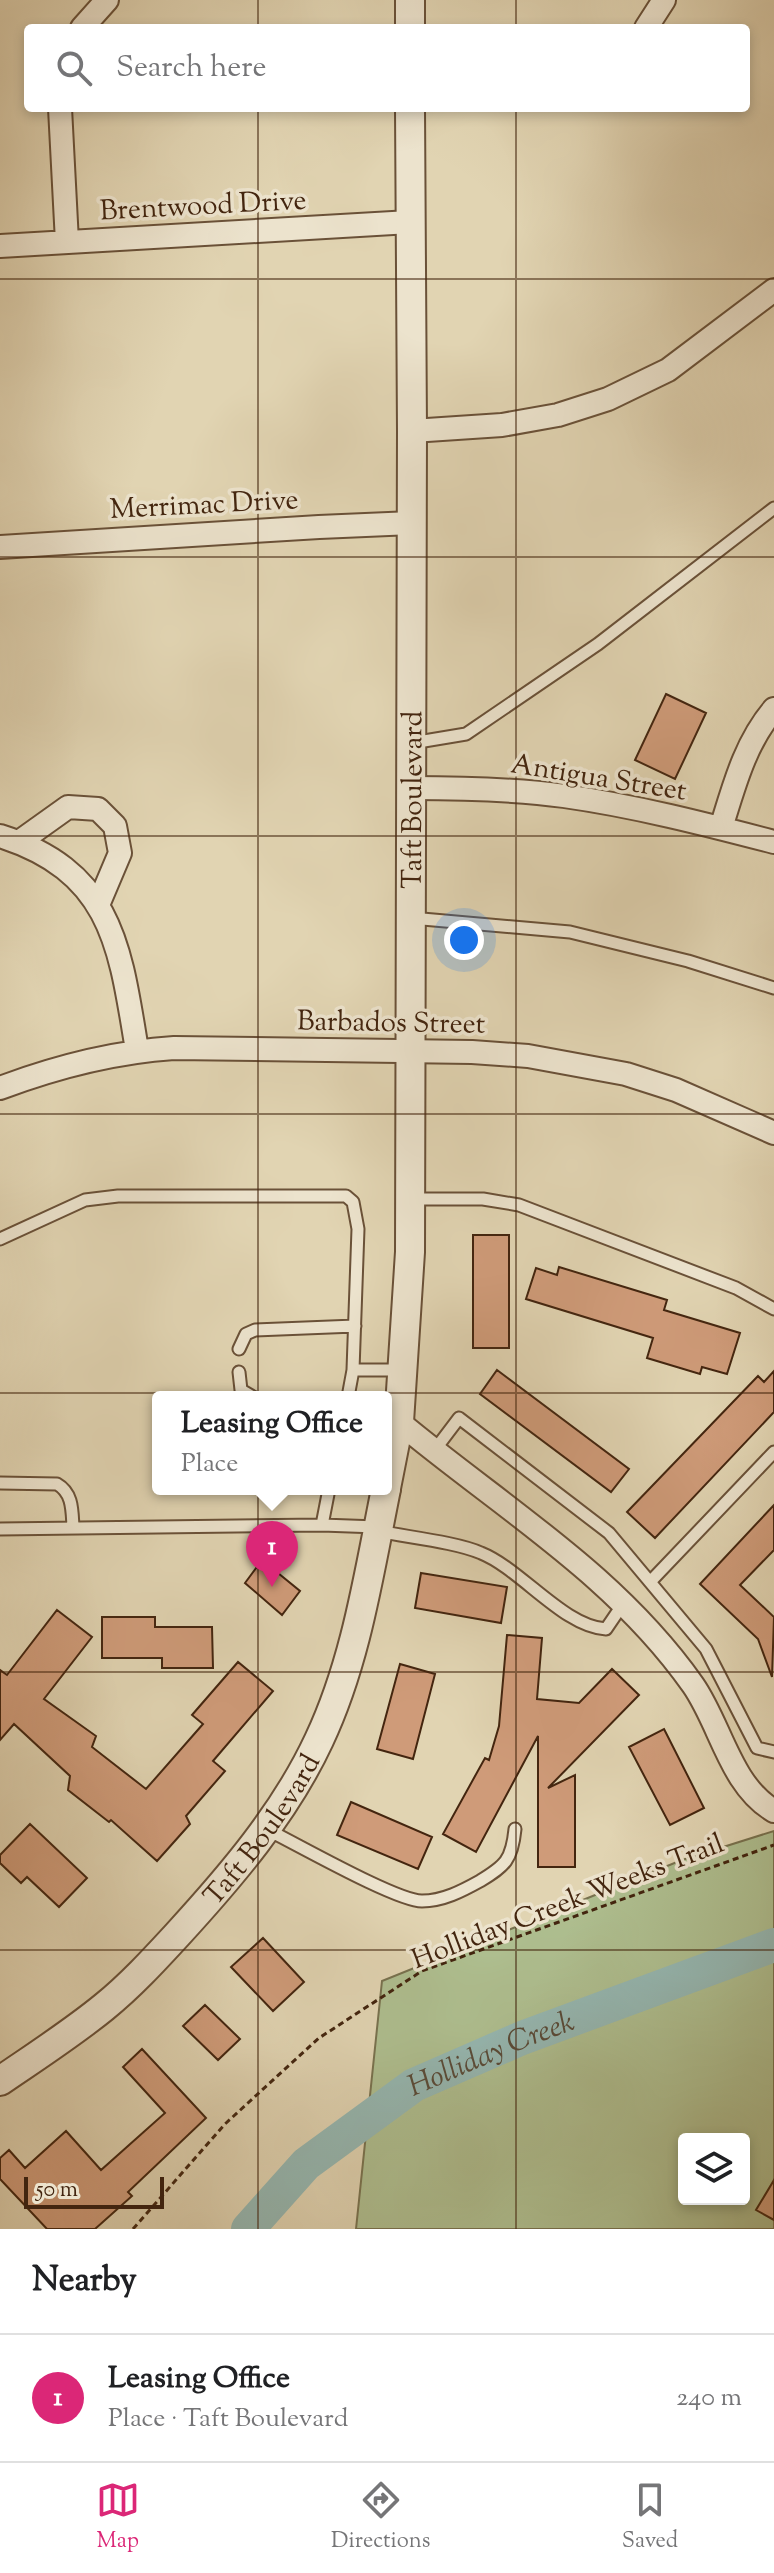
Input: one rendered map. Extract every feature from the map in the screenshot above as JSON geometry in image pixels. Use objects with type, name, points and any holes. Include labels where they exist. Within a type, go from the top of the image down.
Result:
[{"type":"street","points":[[84,24],[107,0]]},
{"type":"street","points":[[410,0],[410,24]]},
{"type":"street","points":[[649,24],[664,0]]},
{"type":"street","points":[[60,112],[67,242]]},
{"type":"street","name":"Taft Boulevard","points":[[392,1458],[404,1370],[410,1199],[410,112]]},
{"type":"street","name":"Brentwood Drive","points":[[0,246],[410,222]]},
{"type":"street","points":[[412,431],[502,425],[558,415],[608,399],[668,370],[774,290]]},
{"type":"street","name":"Merrimac Drive","points":[[0,547],[412,523]]},
{"type":"street","points":[[721,828],[749,747],[774,709]]},
{"type":"street","name":"Antigua Street","points":[[411,788],[478,788],[564,796],[640,809],[774,842]]},
{"type":"street","points":[[10,839],[68,807],[98,809],[115,826],[120,853],[98,905]]},
{"type":"street","points":[[10,839],[60,863],[81,882],[98,905],[124,966],[137,1050]]},
{"type":"street","name":"Barbados Street","points":[[0,1088],[46,1071],[137,1050],[410,1051],[528,1056],[591,1066],[676,1090],[774,1133]]},
{"type":"street","points":[[399,1422],[556,1541],[623,1604],[673,1656],[700,1695],[741,1779],[774,1811]]},
{"type":"street","name":"Taft Boulevard","points":[[0,2081],[106,2005],[126,1987],[216,1892],[285,1803],[320,1739],[346,1667],[385,1495]]},
{"type":"lane","points":[[411,743],[466,734],[598,644],[774,508]]},
{"type":"lane","points":[[411,917],[570,932],[688,961],[774,988]]},
{"type":"lane","points":[[0,1239],[85,1200],[107,1197],[346,1196],[353,1202],[358,1229],[353,1370],[349,1391]]},
{"type":"lane","points":[[410,1199],[483,1199],[519,1205],[736,1288],[774,1309]]},
{"type":"lane","points":[[239,1349],[246,1334],[255,1330],[355,1326]]},
{"type":"lane","points":[[353,1370],[404,1370]]},
{"type":"lane","points":[[239,1372],[243,1391]]},
{"type":"lane","points":[[434,1451],[459,1418],[609,1533],[706,1649],[757,1748],[774,1752]]},
{"type":"lane","points":[[650,1582],[774,1452]]},
{"type":"lane","points":[[0,1483],[57,1484],[65,1488],[71,1501],[73,1527]]},
{"type":"lane","points":[[322,1525],[328,1495]]},
{"type":"lane","points":[[0,1529],[322,1525],[378,1529],[479,1551],[504,1565],[590,1629],[606,1629],[623,1604]]},
{"type":"lane","points":[[265,1828],[386,1889],[420,1901],[454,1896],[502,1868],[513,1850],[515,1829]]},
{"type":"path","name":"Holliday Creek Weeks Trail","points":[[133,2229],[225,2124],[319,2038],[422,1971],[774,1844]]},
{"type":"green space","points":[[774,1831],[774,2229],[356,2229],[382,1981],[682,1860]]},
{"type":"building","points":[[666,694],[706,713],[675,779],[635,760]]},
{"type":"building","points":[[473,1235],[509,1235],[509,1348],[473,1348]]},
{"type":"building","points":[[559,1267],[667,1300],[664,1310],[740,1333],[727,1374],[702,1367],[700,1374],[647,1358],[653,1338],[526,1299],[536,1268],[557,1275]]},
{"type":"building","points":[[497,1370],[629,1469],[611,1492],[480,1394]]},
{"type":"building","points":[[774,1371],[774,1412],[655,1538],[627,1512],[758,1376],[764,1382]]},
{"type":"building","points":[[774,1505],[774,1550],[740,1585],[774,1617],[772,1677],[758,1639],[700,1584]]},
{"type":"building","points":[[262,1560],[300,1591],[282,1615],[245,1583]]},
{"type":"building","points":[[421,1573],[507,1587],[501,1623],[415,1608]]},
{"type":"building","points":[[57,1610],[92,1637],[44,1699],[96,1736],[92,1747],[146,1789],[203,1724],[192,1715],[238,1662],[273,1691],[213,1761],[225,1771],[186,1816],[190,1824],[157,1861],[111,1820],[109,1822],[68,1790],[70,1776],[14,1724],[0,1740],[0,1670],[7,1675]]},
{"type":"building","points":[[102,1617],[155,1617],[155,1627],[212,1627],[213,1668],[162,1668],[162,1658],[102,1658]]},
{"type":"building","points":[[507,1635],[542,1638],[537,1699],[579,1703],[612,1669],[639,1695],[548,1788],[575,1775],[575,1867],[538,1867],[538,1736],[476,1852],[443,1834],[485,1758],[489,1760],[499,1726]]},
{"type":"building","points":[[400,1664],[435,1674],[413,1759],[377,1749]]},
{"type":"building","points":[[664,1729],[704,1808],[670,1825],[629,1747]]},
{"type":"building","points":[[351,1802],[432,1837],[418,1869],[337,1835]]},
{"type":"building","points":[[30,1824],[87,1878],[59,1907],[27,1877],[21,1883],[0,1863],[0,1855]]},
{"type":"building","points":[[263,1938],[304,1982],[273,2011],[231,1967]]},
{"type":"building","points":[[205,2005],[240,2039],[218,2060],[183,2026]]},
{"type":"building","points":[[142,2049],[206,2118],[128,2192],[132,2196],[95,2229],[47,2229],[0,2179],[0,2158],[9,2150],[25,2168],[66,2131],[101,2170],[165,2113],[123,2067]]},
{"type":"building","points":[[774,2180],[774,2220],[756,2210]]},
{"type":"waterway","name":"Holliday Creek","points":[[248,2229],[306,2164],[414,2085],[522,2038],[774,1945]]},
{"type":"place","name":"Leasing Office","points":[[272,1587]]}]
